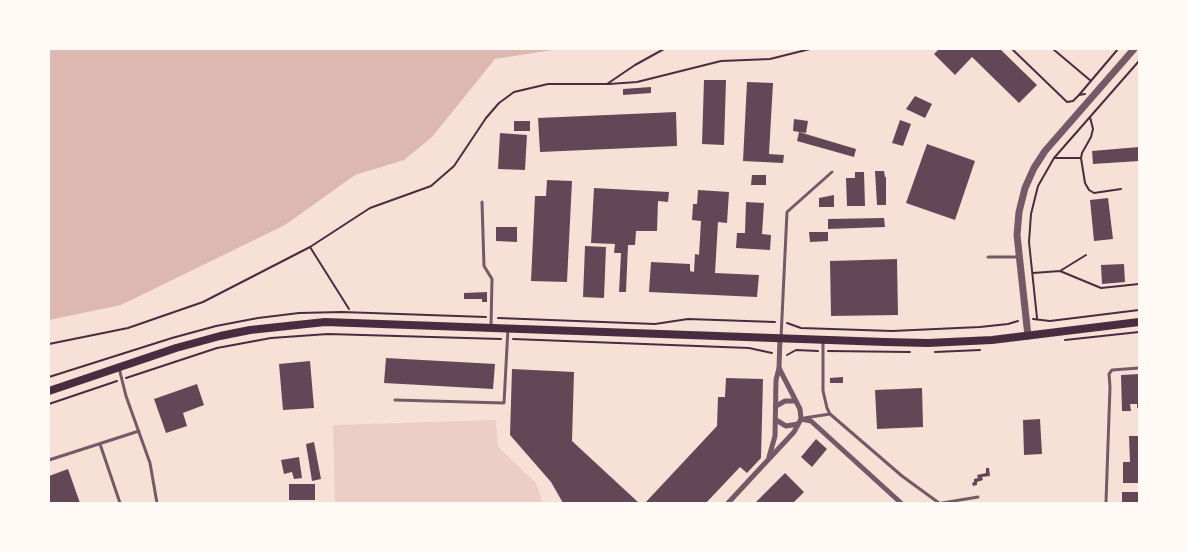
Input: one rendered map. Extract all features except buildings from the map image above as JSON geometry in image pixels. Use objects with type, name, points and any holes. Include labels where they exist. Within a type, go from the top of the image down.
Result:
[{"type":"main road","points":[[49,391],[176,348],[220,336],[287,325],[325,322],[885,342],[958,342],[1028,336],[1139,322]]},
{"type":"street","points":[[1028,336],[1017,235],[1019,212],[1025,188],[1034,168],[1066,125],[1134,49]]},
{"type":"street","points":[[767,462],[772,450],[776,420],[776,380],[779,368],[780,338]]},
{"type":"street","points":[[728,503],[794,432],[800,421],[802,414],[779,368]]},
{"type":"street","points":[[776,406],[786,401],[796,401]]},
{"type":"street","points":[[776,420],[786,426],[800,421],[812,421],[901,503]]},
{"type":"lane","points":[[780,338],[787,212],[832,172]]},
{"type":"lane","points":[[482,202],[484,266],[492,279],[491,327]]},
{"type":"lane","points":[[988,257],[1019,257]]},
{"type":"lane","points":[[395,400],[504,404],[508,328]]},
{"type":"lane","points":[[823,340],[822,391],[826,408],[830,414],[902,476],[940,503],[978,496]]},
{"type":"lane","points":[[119,367],[126,396],[150,464],[157,503]]},
{"type":"lane","points":[[1106,502],[1109,374],[1112,370],[1139,368]]},
{"type":"lane","points":[[800,421],[830,414]]},
{"type":"lane","points":[[49,460],[139,431]]},
{"type":"lane","points":[[100,444],[120,503]]},
{"type":"path","points":[[606,84],[640,61],[664,49]]},
{"type":"path","points":[[49,344],[128,328],[202,302],[310,247],[370,208],[431,186],[454,166],[498,102],[514,92],[548,84],[637,82],[721,61],[770,59],[810,49]]},
{"type":"path","points":[[1012,49],[1065,101],[1071,102]]},
{"type":"path","points":[[1053,49],[1091,81]]},
{"type":"path","points":[[1079,94],[1118,49]]},
{"type":"path","points":[[1037,319],[1029,242],[1031,214],[1038,186],[1054,158],[1139,61]]},
{"type":"path","points":[[1090,117],[1093,129],[1081,158],[1085,183],[1089,190],[1099,194],[1121,189]]},
{"type":"path","points":[[1054,158],[1081,158]]},
{"type":"path","points":[[310,247],[349,309]]},
{"type":"path","points":[[1060,271],[1086,255]]},
{"type":"path","points":[[1032,273],[1060,271],[1101,288],[1139,284]]},
{"type":"path","points":[[1063,340],[1139,332]]},
{"type":"path","points":[[49,404],[210,350],[271,338],[328,334],[750,348],[789,355],[796,350],[915,352]]},
{"type":"path","points":[[933,352],[982,350]]},
{"type":"shaded area","points":[[49,49],[559,49],[495,59],[432,137],[404,160],[355,175],[285,225],[121,305],[49,320]]},
{"type":"shaded area","points":[[496,420],[498,447],[536,483],[543,503],[335,503],[333,425]]}]
